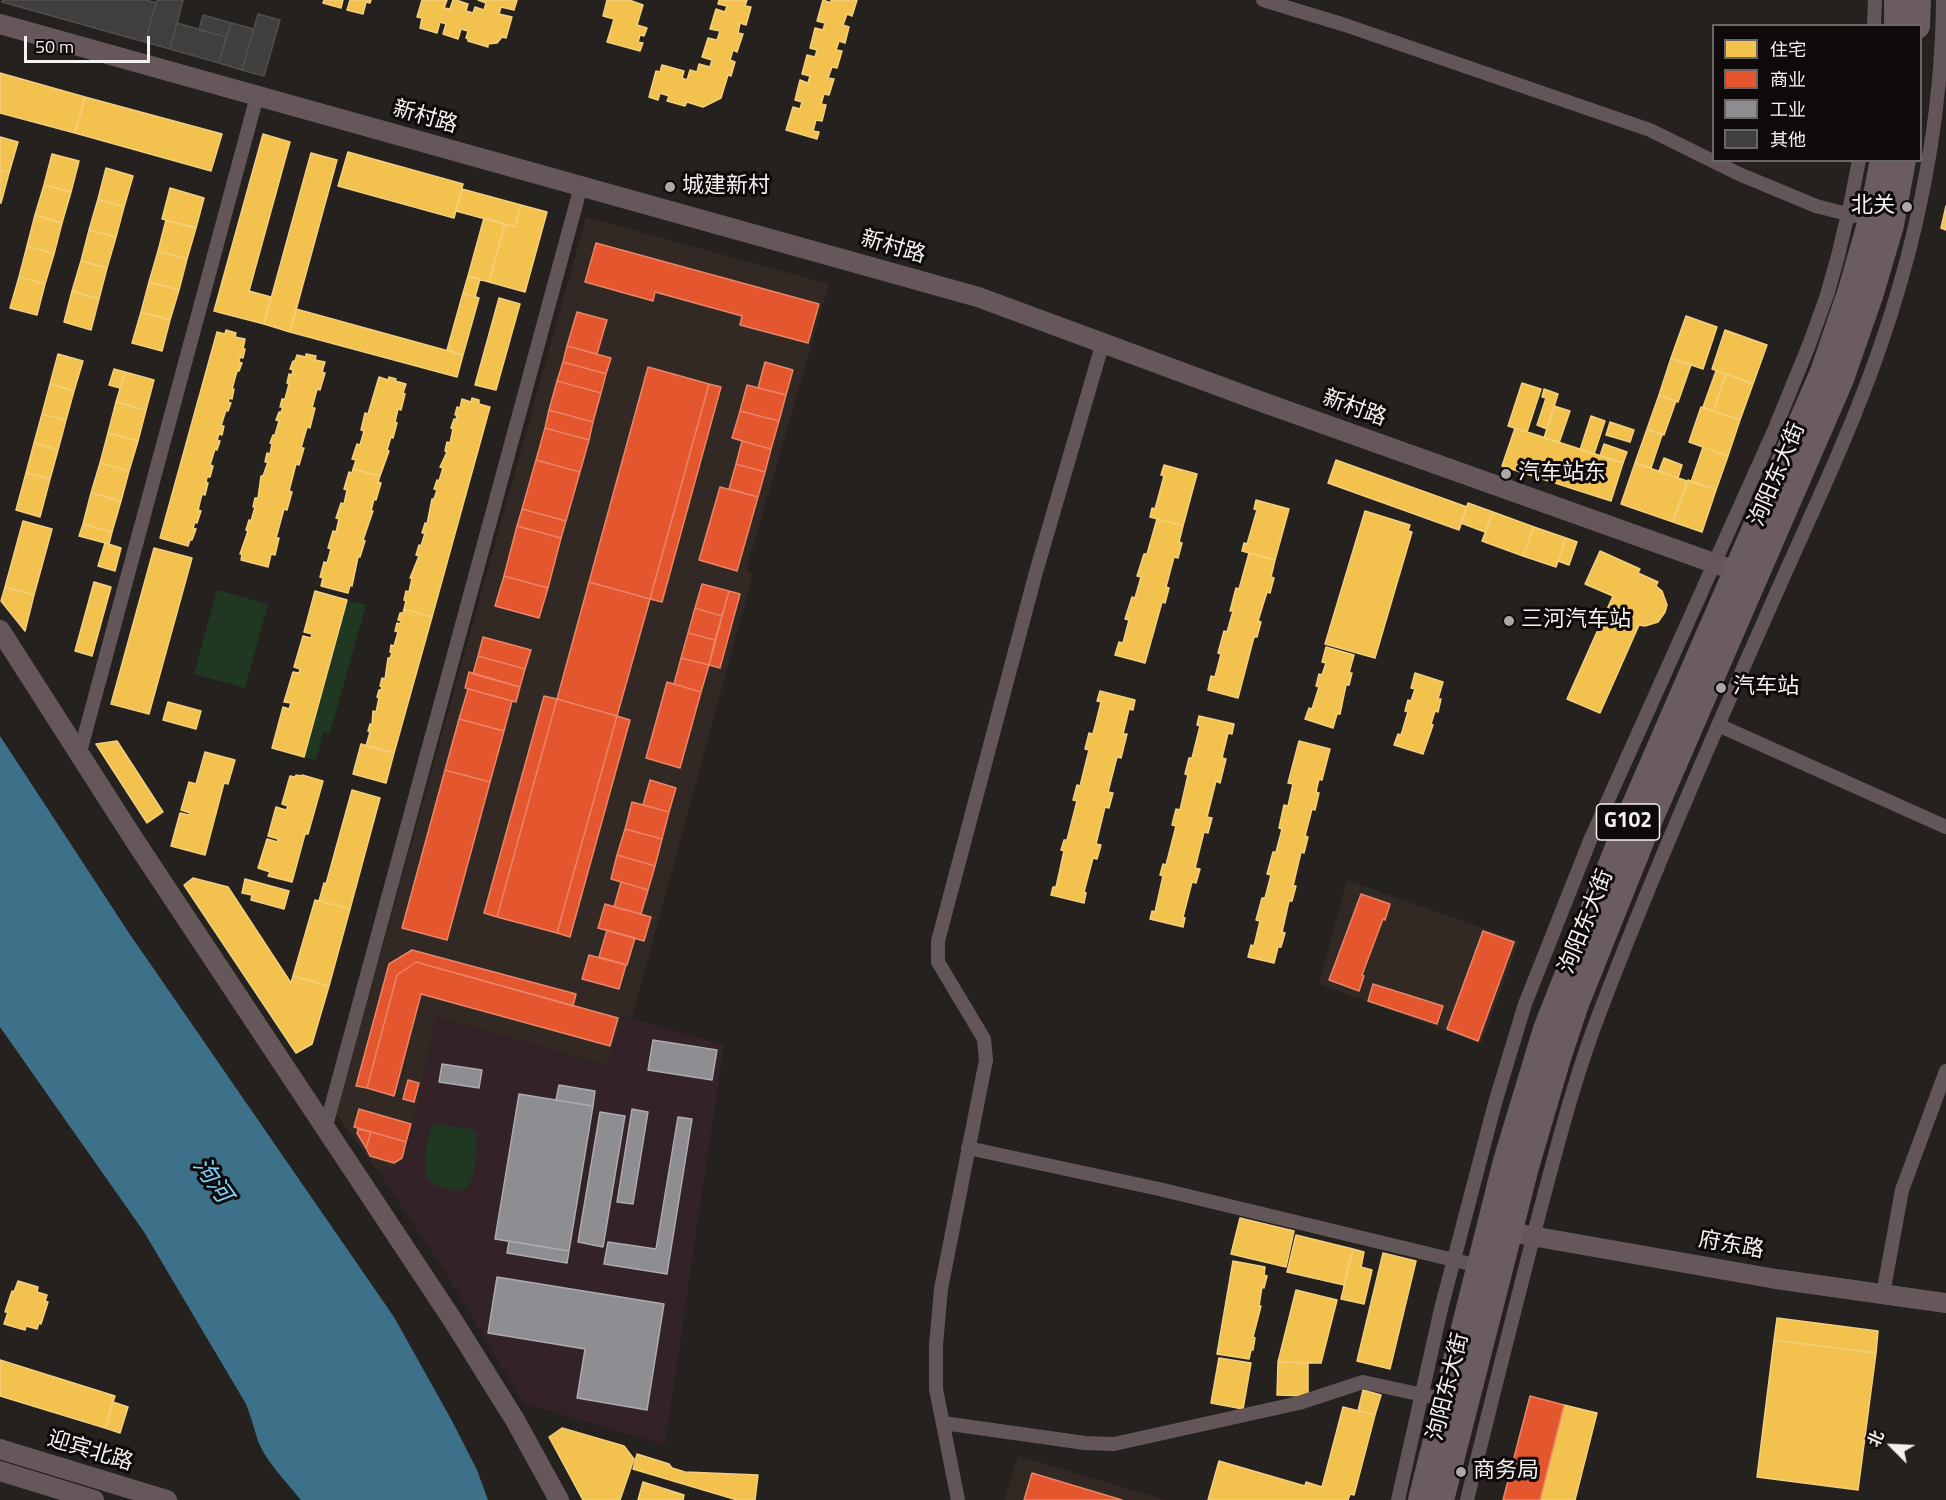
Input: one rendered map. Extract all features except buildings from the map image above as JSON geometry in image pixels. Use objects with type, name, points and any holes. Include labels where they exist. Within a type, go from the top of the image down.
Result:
[{"type":"highway","points":[[1897,0],[1897,24]]},
{"type":"highway","points":[[1917,24],[1918,0]]},
{"type":"highway","name":"泃阳东大街","points":[[1421,1500],[1434,1397],[1479,1266],[1527,1088],[1557,997],[1637,800],[1822,372],[1851,290],[1859,218],[1882,162]]},
{"type":"highway","name":"泃阳东大街","points":[[1441,1500],[1521,1234],[1554,1069],[1576,1004],[1656,806],[1735,571],[1806,463],[1855,342],[1891,225],[1903,162]]},
{"type":"street","points":[[1263,0],[1650,130],[1712,161]]},
{"type":"street","points":[[1874,24],[1875,0]]},
{"type":"street","points":[[1467,1500],[1521,1234],[1574,1091],[1599,1013],[1674,827],[1864,388],[1894,303],[1915,231],[1926,178],[1940,62],[1943,0]]},
{"type":"street","name":"新村路","points":[[0,24],[978,297],[1275,407],[1735,571]]},
{"type":"street","points":[[79,756],[257,96]]},
{"type":"street","points":[[1715,162],[1816,206],[1859,218],[1858,162]]},
{"type":"street","points":[[326,1126],[581,186]]},
{"type":"street","points":[[958,1500],[936,1389],[941,1289],[986,1060],[984,1039],[938,962],[938,941],[1036,572],[1103,342]]},
{"type":"street","points":[[1398,1500],[1434,1397],[1453,1260],[1495,1103],[1525,1004],[1591,838],[1735,571]]},
{"type":"street","points":[[0,630],[79,756],[452,1319],[515,1420],[559,1500]]},
{"type":"street","points":[[1718,725],[1946,827]]},
{"type":"street","points":[[1883,1294],[1902,1191],[1946,1071]]},
{"type":"street","points":[[968,1148],[1159,1189],[1479,1266]]},
{"type":"street","name":"府东路","points":[[1521,1234],[1776,1279],[1946,1303]]},
{"type":"street","points":[[943,1423],[1086,1443],[1114,1444],[1299,1403],[1363,1382],[1434,1397]]},
{"type":"street","name":"迎宾北路","points":[[0,1449],[167,1500]]},
{"type":"street","name":"迎宾北路","points":[[0,1471],[94,1500]]},
{"type":"shaded area","points":[[586,217],[829,284],[746,571],[753,574],[632,1018],[622,1016],[609,1066],[437,1017],[404,1161],[380,1174],[336,1114]]},
{"type":"shaded area","points":[[1347,880],[1519,941],[1481,1044],[1319,984]]},
{"type":"shaded area","points":[[622,1015],[724,1045],[665,1445],[523,1403],[444,1270],[380,1174],[404,1161],[437,1017],[609,1066]]},
{"type":"shaded area","points":[[1018,1456],[1166,1500],[1004,1500]]},
{"type":"green space","points":[[217,590],[268,604],[245,688],[194,674]]},
{"type":"green space","points":[[347,600],[366,605],[330,733],[323,732],[316,760],[304,757]]},
{"type":"green space","points":[[437,1124],[472,1129],[476,1133],[474,1169],[470,1183],[465,1188],[458,1190],[441,1187],[427,1178],[425,1160],[428,1140],[432,1126]]},
{"type":"water","name":"泃河","points":[[0,736],[129,933],[394,1317],[451,1419],[477,1470],[488,1500],[301,1500],[266,1456],[258,1441],[246,1404],[144,1232],[0,1027]]},
{"type":"place","name":"城建新村","points":[[670,187]]},
{"type":"place","name":"北关","points":[[1907,207]]},
{"type":"place","name":"汽车站东","points":[[1506,474]]},
{"type":"place","name":"三河汽车站","points":[[1509,621]]},
{"type":"place","name":"汽车站","points":[[1721,688]]},
{"type":"place","name":"商务局","points":[[1461,1472]]}]
